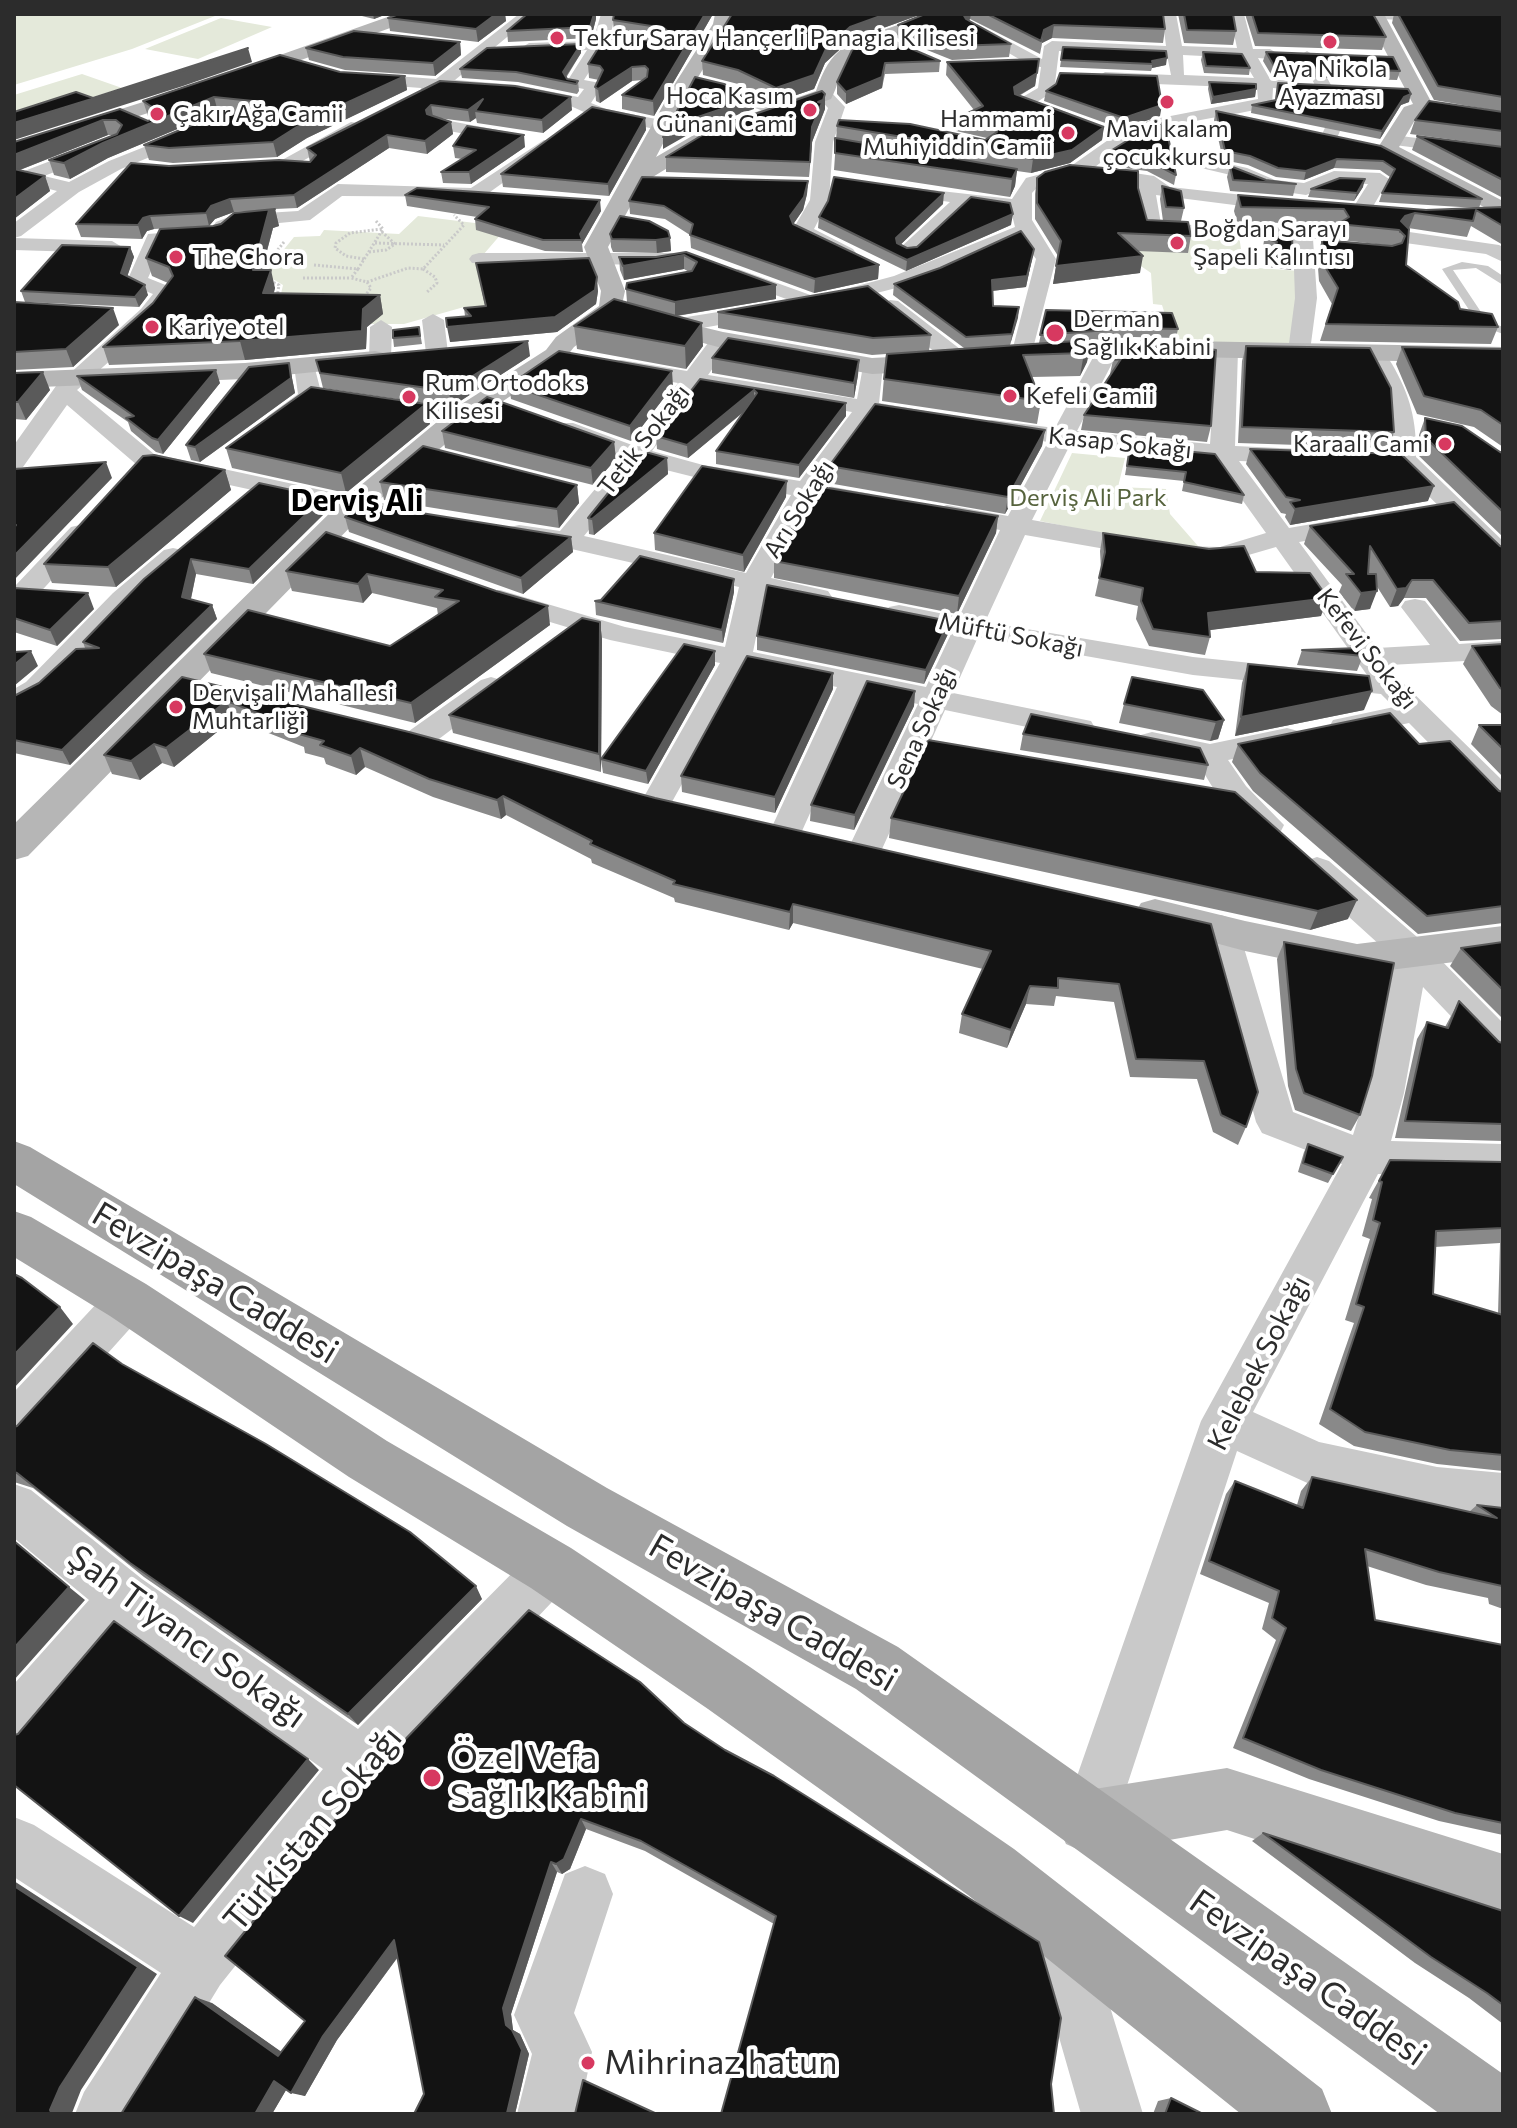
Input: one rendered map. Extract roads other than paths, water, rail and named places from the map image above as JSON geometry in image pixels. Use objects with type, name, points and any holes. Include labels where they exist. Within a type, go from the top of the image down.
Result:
[{"type":"main road","name":"Fevzipaşa Caddesi","points":[[14,1160],[587,1507],[877,1668],[1500,2114]]},
{"type":"main road","name":"Fevzipaşa Caddesi","points":[[14,1232],[128,1300],[368,1459],[551,1568],[991,1872],[1297,2114]]},
{"type":"main road","points":[[551,1568],[587,1507]]},
{"type":"street","points":[[505,14],[532,20]]},
{"type":"street","points":[[724,14],[722,24],[660,125],[596,247],[598,258],[617,296],[668,327],[722,340],[872,366],[1108,350],[1503,355]]},
{"type":"street","points":[[633,180],[706,136],[824,95],[840,57],[854,44],[929,14]]},
{"type":"street","points":[[1169,14],[1180,80]]},
{"type":"street","points":[[1076,170],[1115,136],[1266,102],[1265,83],[1246,52],[1237,14]]},
{"type":"street","points":[[1354,14],[1503,20]]},
{"type":"street","points":[[1375,14],[1394,36],[1390,58],[1417,101]]},
{"type":"street","points":[[14,150],[191,93],[407,16],[431,22]]},
{"type":"street","points":[[1454,16],[1469,38]]},
{"type":"street","points":[[412,97],[440,84],[505,32],[532,20]]},
{"type":"street","points":[[972,27],[1051,65]]},
{"type":"street","points":[[475,28],[505,32]]},
{"type":"street","points":[[454,47],[482,50],[601,30],[624,41]]},
{"type":"street","points":[[591,108],[594,86],[574,83],[601,30]]},
{"type":"street","points":[[354,35],[397,40]]},
{"type":"street","points":[[873,37],[899,47]]},
{"type":"street","points":[[1111,40],[1117,86]]},
{"type":"street","points":[[1008,65],[1051,65],[1111,40],[1173,50],[1314,56],[1346,113],[1330,139]]},
{"type":"street","points":[[281,61],[306,68]]},
{"type":"street","points":[[1051,65],[1046,91],[1022,102],[1079,123]]},
{"type":"street","points":[[1089,77],[1117,86],[1180,80],[1329,86]]},
{"type":"street","points":[[344,78],[517,90],[660,125]]},
{"type":"street","points":[[687,79],[731,90],[780,111]]},
{"type":"street","points":[[191,93],[215,101]]},
{"type":"street","points":[[824,95],[837,107],[838,126],[820,182],[821,202],[813,220],[802,231],[903,280]]},
{"type":"street","points":[[476,193],[591,108],[619,101]]},
{"type":"street","points":[[1383,112],[1417,101]]},
{"type":"street","points":[[1387,148],[1417,101]]},
{"type":"street","points":[[1160,105],[1261,125]]},
{"type":"street","points":[[115,165],[151,128],[126,114]]},
{"type":"street","points":[[308,169],[275,166],[370,118]]},
{"type":"street","points":[[439,124],[559,134]]},
{"type":"street","points":[[14,232],[72,188],[115,165],[211,125]]},
{"type":"street","points":[[72,188],[25,177],[123,139]]},
{"type":"street","points":[[287,140],[314,145]]},
{"type":"street","points":[[1387,148],[1503,154]]},
{"type":"street","points":[[1387,148],[1503,212]]},
{"type":"street","points":[[1233,149],[1199,165],[1271,185],[1306,189],[1334,177],[1380,179],[1351,215]]},
{"type":"street","points":[[115,165],[159,169]]},
{"type":"street","points":[[1022,355],[1046,259],[1024,230],[1020,207],[1024,180],[1076,170],[1147,180],[1165,192],[1305,208]]},
{"type":"street","points":[[633,180],[674,182]]},
{"type":"street","points":[[1147,180],[1147,204],[1153,230],[1304,239],[1387,253]]},
{"type":"street","points":[[14,461],[69,386],[144,317],[166,292],[137,281],[155,238],[218,235],[223,226],[234,221],[303,216],[336,181],[513,196]]},
{"type":"street","points":[[878,186],[1020,207]]},
{"type":"street","points":[[908,251],[965,199]]},
{"type":"street","points":[[1497,252],[1481,238],[1474,223],[1503,212]]},
{"type":"street","points":[[1304,239],[1351,215],[1389,213]]},
{"type":"street","points":[[1351,215],[1497,252]]},
{"type":"street","points":[[104,247],[119,229]]},
{"type":"street","points":[[668,327],[872,292],[931,272],[1024,230]]},
{"type":"street","points":[[1299,351],[1306,298],[1304,239]]},
{"type":"street","points":[[14,244],[151,248]]},
{"type":"street","points":[[479,259],[598,258],[657,262],[684,247]]},
{"type":"street","points":[[719,270],[814,303]]},
{"type":"street","points":[[872,292],[961,361]]},
{"type":"street","points":[[14,847],[181,680],[338,541],[354,506],[435,455],[484,410],[576,355],[617,296]]},
{"type":"street","points":[[115,316],[144,317]]},
{"type":"street","points":[[433,320],[437,353]]},
{"type":"street","points":[[380,358],[381,327]]},
{"type":"street","name":"Tetik Sokağı","points":[[567,540],[637,455],[690,379],[722,340]]},
{"type":"street","points":[[523,346],[690,379],[943,420]]},
{"type":"street","name":"Sena Sokağı","points":[[881,852],[913,745],[1016,525],[1108,350]]},
{"type":"street","points":[[14,380],[69,386],[465,351]]},
{"type":"street","points":[[1222,454],[1227,351]]},
{"type":"street","points":[[1374,353],[1401,398],[1406,421],[1404,459]]},
{"type":"street","points":[[305,366],[310,396]]},
{"type":"street","points":[[867,409],[872,366]]},
{"type":"street","points":[[226,395],[245,371]]},
{"type":"street","points":[[69,386],[158,463],[354,506],[415,516]]},
{"type":"street","points":[[252,439],[310,396],[347,402],[484,410]]},
{"type":"street","name":"Arı Sokağı","points":[[657,801],[737,659],[753,585],[806,490],[867,409]]},
{"type":"street","points":[[537,418],[637,455],[702,472],[881,502]]},
{"type":"street","points":[[1406,421],[1435,428]]},
{"type":"street","name":"Kasap Sokağı","points":[[973,424],[1064,438],[1222,454],[1328,457]]},
{"type":"street","points":[[126,482],[189,442]]},
{"type":"street","name":"Kefevi Sokağı","points":[[1222,454],[1390,686],[1496,786]]},
{"type":"street","points":[[206,473],[229,456]]},
{"type":"street","points":[[1374,459],[1404,459],[1503,556]]},
{"type":"street","points":[[235,504],[257,485]]},
{"type":"street","points":[[570,489],[600,497]]},
{"type":"street","points":[[1420,513],[1451,508]]},
{"type":"street","points":[[926,510],[1180,554],[1221,555],[1281,537],[1389,518]]},
{"type":"street","points":[[19,592],[96,515]]},
{"type":"street","points":[[491,528],[567,540],[753,585],[845,602]]},
{"type":"street","points":[[14,703],[36,688],[123,599],[190,542]]},
{"type":"street","points":[[467,587],[577,623],[737,659],[1210,754],[1416,712]]},
{"type":"street","points":[[19,592],[53,594]]},
{"type":"street","points":[[95,597],[123,599]]},
{"type":"street","points":[[1415,607],[1451,653]]},
{"type":"street","name":"Müftü Sokağı","points":[[876,608],[1064,646],[1193,666],[1390,686]]},
{"type":"street","points":[[553,640],[577,623]]},
{"type":"street","points":[[1371,657],[1503,650]]},
{"type":"street","points":[[405,735],[517,667]]},
{"type":"street","points":[[181,680],[225,692]]},
{"type":"street","points":[[854,682],[772,828],[881,852]]},
{"type":"street","points":[[405,735],[465,750]]},
{"type":"street","points":[[913,745],[945,750]]},
{"type":"street","points":[[1210,754],[1218,775],[1240,800],[1411,952],[1503,1047]]},
{"type":"street","points":[[1194,792],[1240,800]]},
{"type":"street","points":[[1128,907],[1357,959],[1503,941]]},
{"type":"street","points":[[1221,928],[1276,1122],[1367,1157],[1503,1160]]},
{"type":"street","name":"Kelebek Sokağı","points":[[1088,1822],[1224,1421],[1367,1157],[1385,1093],[1411,952]]},
{"type":"street","points":[[14,1425],[128,1300]]},
{"type":"street","points":[[1224,1421],[1314,1464],[1437,1490],[1503,1496]]},
{"type":"street","name":"Şah Tiyancı Sokağı","points":[[14,1507],[124,1597],[362,1764]]},
{"type":"street","name":"Türkistan Sokağı","points":[[106,2114],[200,1965],[362,1764],[551,1568]]},
{"type":"street","points":[[14,1724],[124,1597]]},
{"type":"street","points":[[1088,1822],[1227,1799],[1503,1887]]},
{"type":"street","points":[[14,1845],[200,1965]]},
{"type":"street","points":[[548,2114],[562,2052],[544,2015],[585,1894]]},
{"type":"street","points":[[1056,1924],[1112,2114]]},
{"type":"lane","points":[[1503,282],[1490,268],[1480,265],[1447,269],[1483,323],[1503,331]]},
{"type":"place","name":"Tekfur Saray Hançerli Panagia Kilisesi","points":[[557,38]]},
{"type":"place","name":"Aya Nikola Ayazması","points":[[1330,42]]},
{"type":"place","name":"Mavi kalam çocuk kursu","points":[[1167,102]]},
{"type":"place","name":"Hoca Kasım Günani Cami","points":[[810,110]]},
{"type":"place","name":"Çakır Ağa Camii","points":[[157,114]]},
{"type":"place","name":"Hammami Muhiyiddin Camii","points":[[1068,133]]},
{"type":"place","name":"Boğdan Sarayı Şapeli Kalıntısı","points":[[1177,243]]},
{"type":"place","name":"The Chora","points":[[176,257]]},
{"type":"place","name":"Kariye otel","points":[[152,327]]},
{"type":"place","name":"Derman Sağlık Kabini","points":[[1055,333]]},
{"type":"place","name":"Kefeli Camii","points":[[1010,396]]},
{"type":"place","name":"Rum Ortodoks Kilisesi","points":[[409,397]]},
{"type":"place","name":"Karaali Cami","points":[[1445,444]]},
{"type":"place","name":"Dervişali Mahallesi Muhtarliği","points":[[176,707]]},
{"type":"place","name":"Özel Vefa Sağlık Kabini","points":[[432,1778]]},
{"type":"place","name":"Mihrinaz hatun","points":[[588,2063]]},
{"type":"district","name":"Derviş Ali","points":[[357,501]]},
{"type":"park label","name":"Derviş Ali Park","points":[[1088,498]]}]
